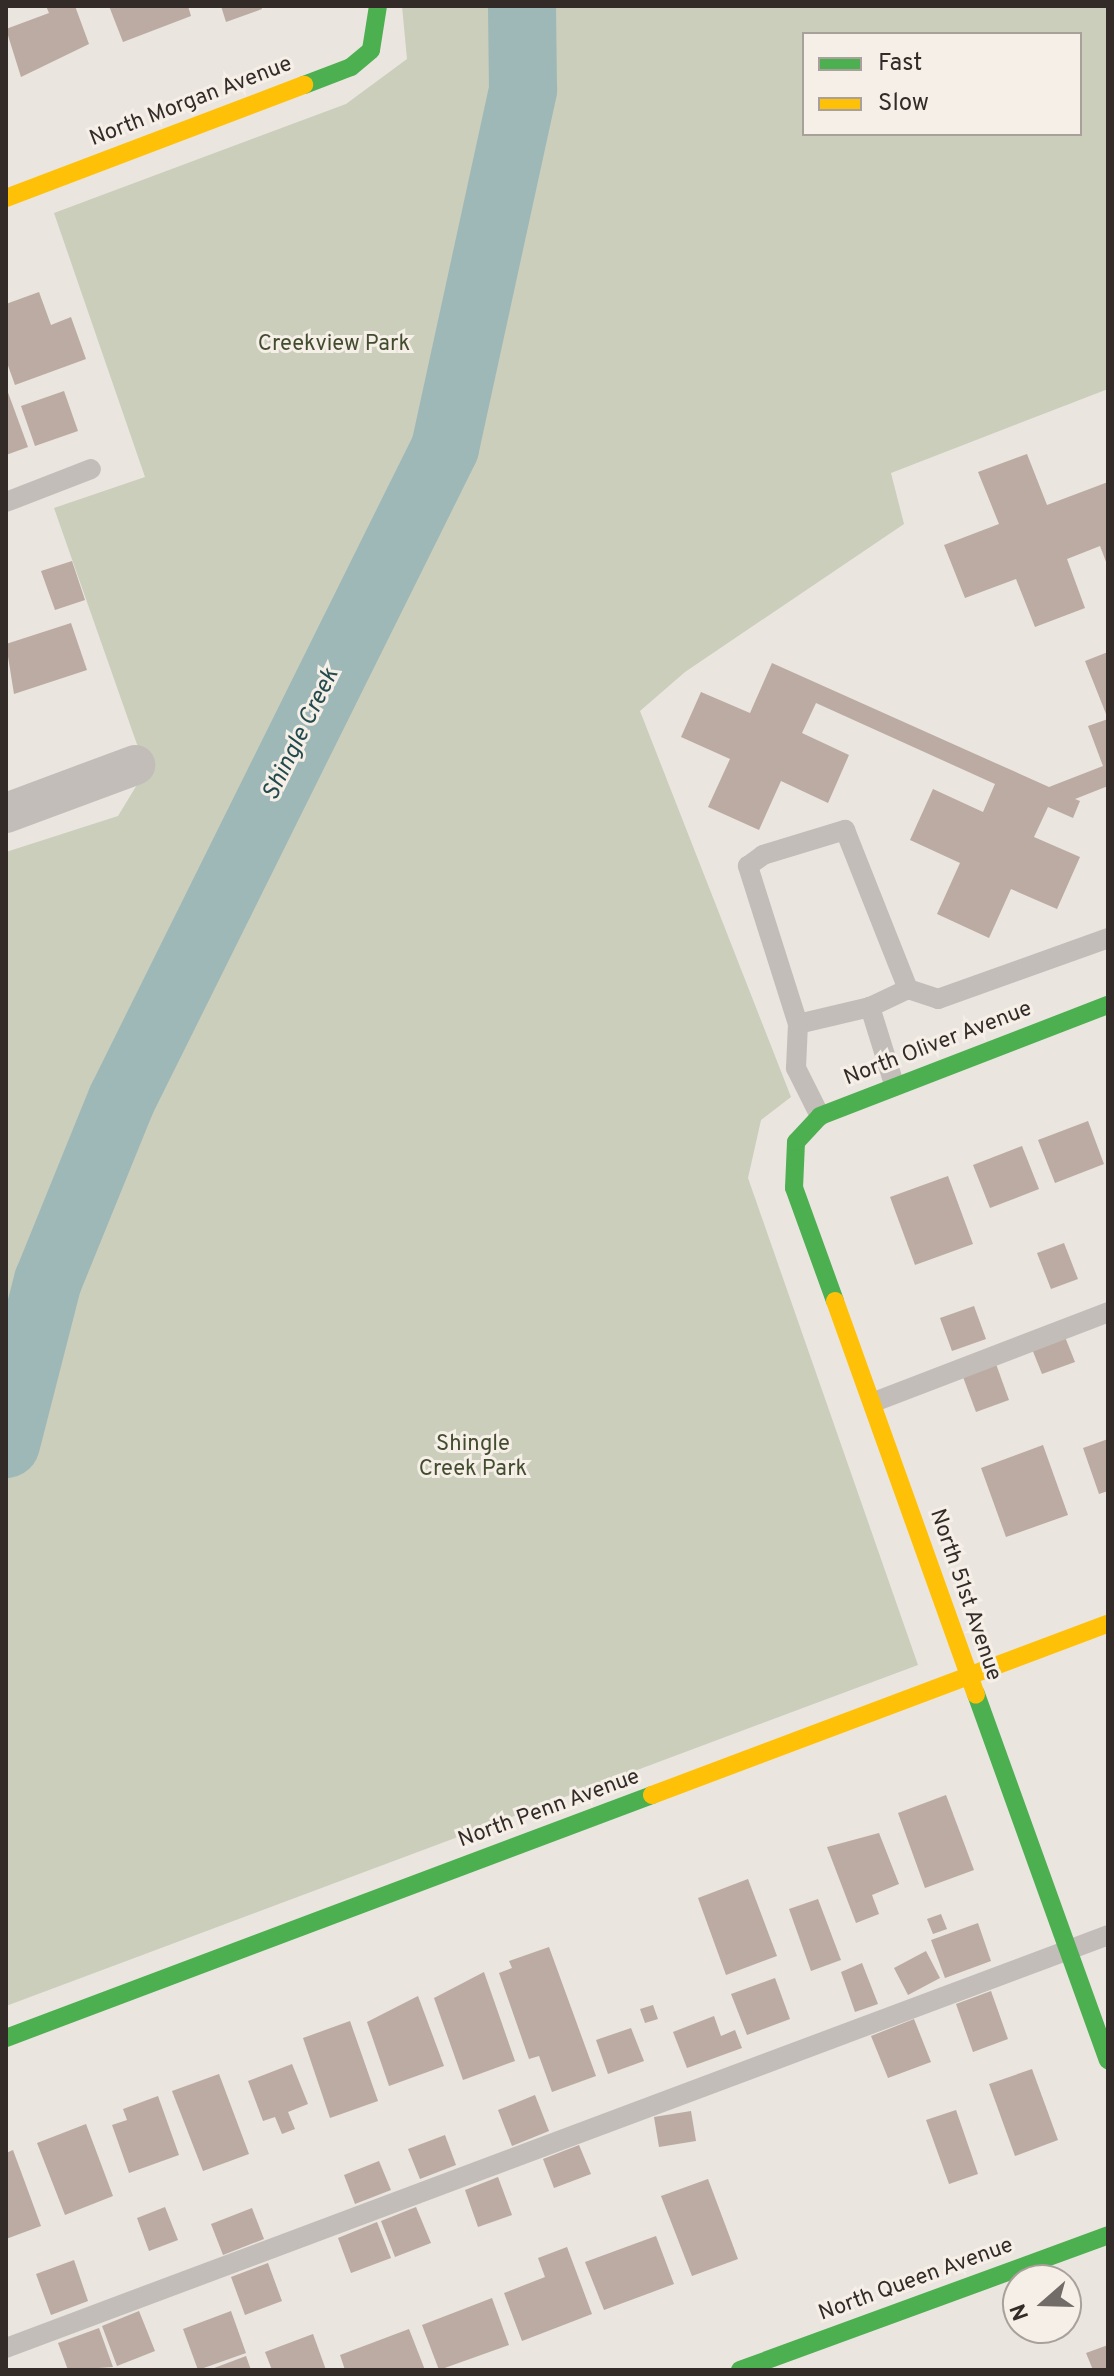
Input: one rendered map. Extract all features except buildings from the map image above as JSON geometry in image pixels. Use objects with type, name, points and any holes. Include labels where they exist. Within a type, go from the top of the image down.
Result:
[{"type":"street","name":"North Morgan Avenue","points":[[6,198],[351,67],[371,50],[378,6]]},
{"type":"street","points":[[6,813],[135,765]]},
{"type":"street","name":"North Oliver Avenue","points":[[796,1142],[820,1116],[894,1084],[1108,1005]]},
{"type":"street","name":"North 51st Avenue","points":[[796,1142],[794,1188],[874,1402],[968,1678],[1108,2060]]},
{"type":"street","name":"North Penn Avenue","points":[[6,2038],[1108,1624]]},
{"type":"street","name":"North Queen Avenue","points":[[740,2370],[1108,2235]]},
{"type":"lane","points":[[6,502],[91,469]]},
{"type":"lane","points":[[820,1116],[796,1068],[798,1024],[748,866],[763,855],[845,830],[908,989]]},
{"type":"lane","points":[[798,1024],[870,1007],[908,989],[938,999],[1108,938]]},
{"type":"lane","points":[[870,1007],[894,1084]]},
{"type":"lane","points":[[874,1402],[1108,1312]]},
{"type":"lane","points":[[6,2348],[1108,1935]]},
{"type":"green space","name":"Shingle Creek Park","points":[[402,6],[1108,6],[1108,389],[891,473],[904,524],[685,672],[640,711],[791,1097],[761,1120],[748,1178],[918,1665],[6,2006],[6,852],[118,816],[146,770],[54,508],[145,477],[54,213],[346,104],[407,59]]},
{"type":"waterway","name":"Shingle Creek","points":[[6,1444],[48,1281],[122,1099],[445,448],[523,89],[522,6]]},
{"type":"traffic: fast","points":[[304,85],[351,67],[371,50],[378,6]]},
{"type":"traffic: fast","points":[[835,1301],[794,1188],[796,1142],[820,1116],[1108,1005]]},
{"type":"traffic: fast","points":[[976,1694],[1108,2060]]},
{"type":"traffic: fast","points":[[6,2038],[652,1795]]},
{"type":"traffic: fast","points":[[740,2370],[1108,2235]]},
{"type":"traffic: slow","points":[[6,198],[304,85]]},
{"type":"traffic: slow","points":[[835,1301],[976,1694]]},
{"type":"traffic: slow","points":[[652,1795],[1108,1624]]},
{"type":"park label","name":"Creekview Park","points":[[334,345]]}]
